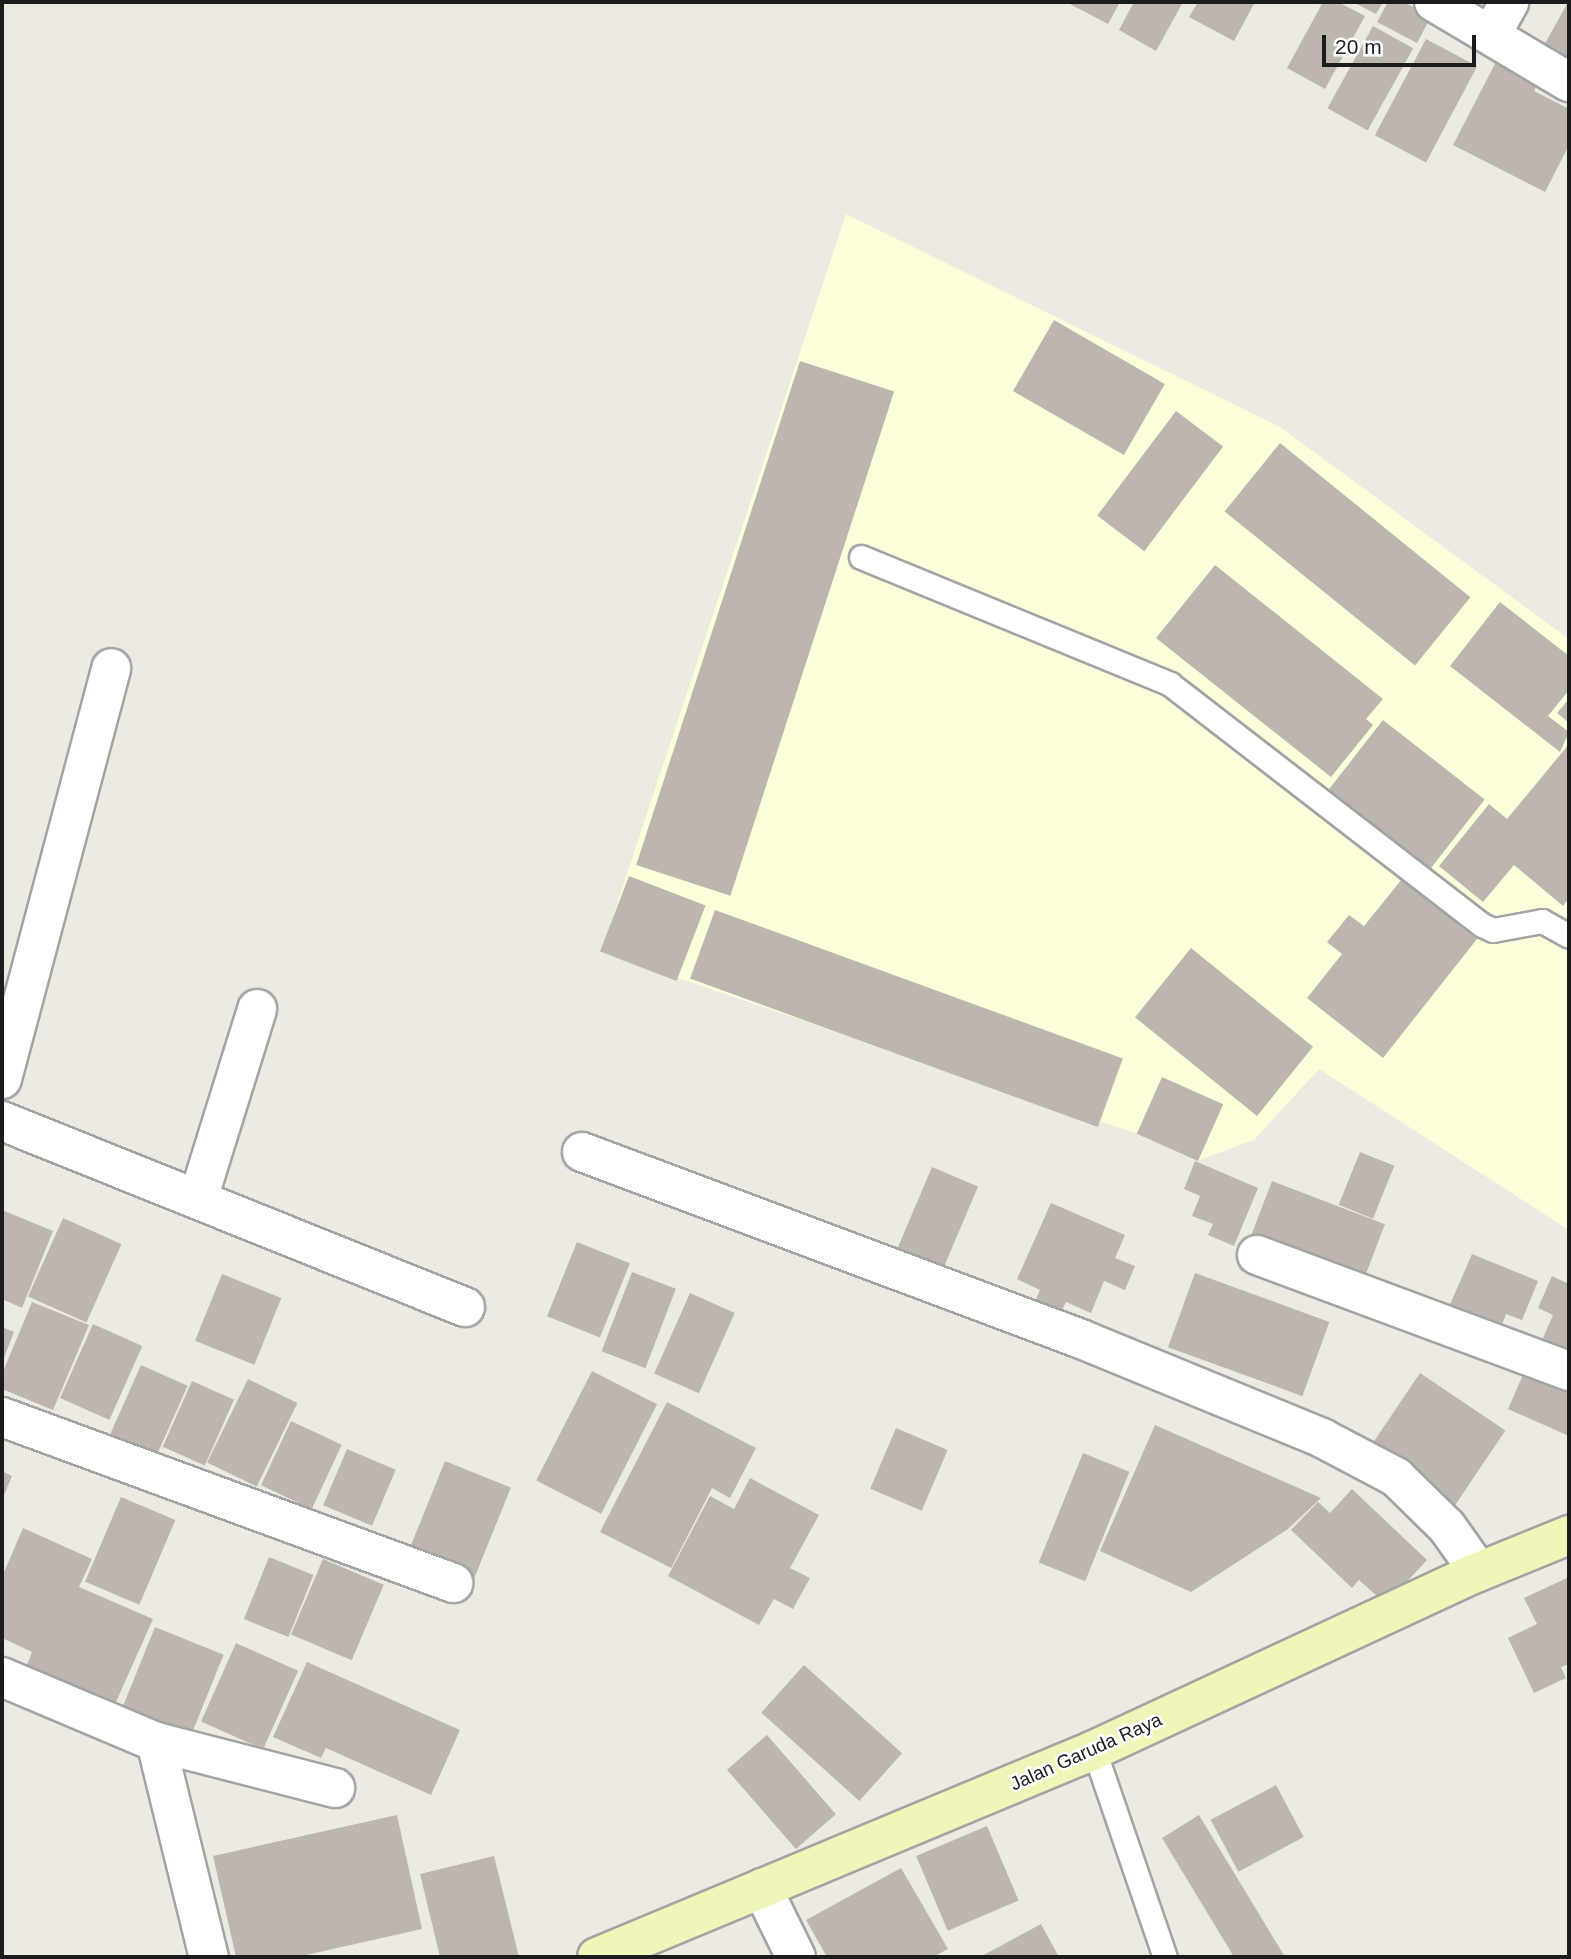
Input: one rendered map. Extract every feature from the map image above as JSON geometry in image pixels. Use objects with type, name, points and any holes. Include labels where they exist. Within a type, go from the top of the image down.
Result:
[{"type":"street","points":[[1434,2],[1569,82]]},
{"type":"street","points":[[1491,35],[1509,2]]},
{"type":"street","points":[[2,1079],[111,668]]},
{"type":"street","points":[[198,1199],[257,1009]]},
{"type":"street","points":[[2,1121],[465,1307]]},
{"type":"street","points":[[582,1152],[1081,1339],[1322,1438],[1396,1477],[1447,1527],[1479,1572]]},
{"type":"street","points":[[1257,1255],[1569,1371]]},
{"type":"street","points":[[2,1417],[453,1583]]},
{"type":"street","name":"Jalan Garuda Raya","points":[[597,1957],[1094,1750],[1479,1572],[1569,1535]]},
{"type":"street","points":[[2,1677],[156,1742],[335,1788]]},
{"type":"street","points":[[156,1742],[209,1957]]},
{"type":"street","points":[[762,1888],[796,1957]]},
{"type":"lane","points":[[861,557],[1170,684],[1482,925],[1493,930],[1542,921],[1569,936]]},
{"type":"lane","points":[[1094,1750],[1166,1957]]},
{"type":"shaded area","points":[[846,214],[1280,427],[1569,639],[1569,1230],[1319,1069],[1254,1140],[1199,1160],[1138,1134],[601,952]]},
{"type":"building","points":[[1066,2],[1120,2],[1108,24]]},
{"type":"building","points":[[1134,2],[1183,2],[1156,51],[1119,30]]},
{"type":"building","points":[[1198,2],[1255,2],[1234,41],[1189,17]]},
{"type":"building","points":[[1323,2],[1338,2],[1365,16],[1325,89],[1287,68]]},
{"type":"building","points":[[1353,2],[1383,2],[1376,14]]},
{"type":"building","points":[[1388,2],[1404,2],[1431,17],[1417,43],[1377,22]]},
{"type":"building","points":[[1569,2],[1569,65],[1542,49]]},
{"type":"building","points":[[1373,26],[1413,48],[1368,131],[1327,108]]},
{"type":"building","points":[[1426,39],[1477,66],[1426,162],[1375,135]]},
{"type":"building","points":[[1497,60],[1539,82],[1534,91],[1569,109],[1569,145],[1545,192],[1453,145]]},
{"type":"building","points":[[1054,320],[1165,384],[1124,455],[1013,391]]},
{"type":"building","points":[[800,361],[894,392],[730,896],[636,865]]},
{"type":"building","points":[[1176,411],[1223,447],[1144,551],[1097,516]]},
{"type":"building","points":[[1280,443],[1470,597],[1415,666],[1225,511]]},
{"type":"building","points":[[1215,565],[1383,699],[1366,719],[1373,725],[1331,777],[1156,638]]},
{"type":"building","points":[[1500,602],[1569,656],[1569,690],[1548,716],[1569,732],[1560,752],[1450,666]]},
{"type":"building","points":[[1569,699],[1569,723],[1557,713]]},
{"type":"building","points":[[1383,720],[1485,799],[1429,870],[1328,791]]},
{"type":"building","points":[[1569,744],[1569,898],[1563,906],[1514,865],[1483,902],[1439,866],[1489,804],[1507,819]]},
{"type":"building","points":[[629,876],[706,905],[677,981],[600,952]]},
{"type":"building","points":[[1402,879],[1477,939],[1383,1058],[1307,998],[1342,954],[1327,942],[1349,915],[1364,926]]},
{"type":"building","points":[[715,910],[1123,1058],[1098,1127],[690,979]]},
{"type":"building","points":[[1191,948],[1313,1047],[1257,1116],[1135,1017]]},
{"type":"building","points":[[1162,1077],[1223,1104],[1198,1161],[1137,1134]]},
{"type":"building","points":[[1360,1152],[1394,1166],[1373,1219],[1339,1205]]},
{"type":"building","points":[[1195,1161],[1258,1188],[1234,1246],[1208,1235],[1213,1224],[1192,1216],[1200,1196],[1184,1189]]},
{"type":"building","points":[[932,1167],[978,1187],[936,1286],[890,1266]]},
{"type":"building","points":[[1272,1181],[1385,1224],[1362,1285],[1249,1242]]},
{"type":"building","points":[[1051,1203],[1125,1235],[1115,1258],[1135,1266],[1125,1290],[1104,1281],[1091,1313],[1066,1302],[1061,1312],[1035,1301],[1040,1290],[1017,1279]]},
{"type":"building","points":[[2,1210],[53,1231],[22,1308],[2,1299]]},
{"type":"building","points":[[63,1218],[121,1244],[86,1323],[28,1297]]},
{"type":"building","points":[[577,1242],[630,1263],[600,1338],[547,1316]]},
{"type":"building","points":[[1472,1254],[1538,1281],[1522,1320],[1506,1314],[1500,1330],[1448,1309]]},
{"type":"building","points":[[632,1272],[676,1289],[645,1368],[602,1351]]},
{"type":"building","points":[[1195,1273],[1329,1322],[1302,1396],[1168,1347]]},
{"type":"building","points":[[222,1274],[281,1298],[254,1365],[195,1341]]},
{"type":"building","points":[[1552,1276],[1569,1284],[1569,1358],[1540,1345],[1553,1315],[1538,1308]]},
{"type":"building","points":[[690,1293],[735,1313],[699,1393],[654,1373]]},
{"type":"building","points":[[32,1302],[89,1325],[53,1410],[2,1389],[2,1374]]},
{"type":"building","points":[[93,1324],[142,1346],[109,1420],[60,1398]]},
{"type":"building","points":[[2,1327],[14,1332],[2,1363]]},
{"type":"building","points":[[1529,1361],[1569,1378],[1569,1436],[1508,1409]]},
{"type":"building","points":[[141,1365],[188,1386],[153,1463],[106,1443]]},
{"type":"building","points":[[592,1371],[657,1404],[601,1514],[536,1481]]},
{"type":"building","points":[[1420,1373],[1505,1431],[1451,1511],[1366,1453]]},
{"type":"building","points":[[248,1379],[297,1403],[257,1487],[207,1463]]},
{"type":"building","points":[[192,1381],[234,1400],[205,1465],[163,1447]]},
{"type":"building","points":[[667,1402],[756,1448],[730,1498],[712,1488],[671,1568],[600,1532]]},
{"type":"building","points":[[291,1421],[342,1445],[312,1509],[261,1485]]},
{"type":"building","points":[[1155,1425],[1321,1498],[1288,1529],[1191,1592],[1100,1551]]},
{"type":"building","points":[[896,1428],[948,1450],[922,1511],[870,1489]]},
{"type":"building","points":[[347,1449],[396,1470],[372,1526],[323,1505]]},
{"type":"building","points":[[1083,1453],[1129,1472],[1085,1581],[1039,1562]]},
{"type":"building","points":[[445,1461],[511,1488],[474,1579],[408,1553]]},
{"type":"building","points":[[2,1471],[12,1476],[2,1500]]},
{"type":"building","points":[[750,1478],[819,1515],[790,1568],[810,1578],[793,1609],[774,1599],[759,1625],[668,1576],[710,1496],[734,1509]]},
{"type":"building","points":[[1352,1489],[1427,1560],[1386,1604],[1359,1580],[1352,1588],[1291,1530],[1318,1502],[1330,1513]]},
{"type":"building","points":[[121,1497],[175,1520],[139,1605],[85,1582]]},
{"type":"building","points":[[23,1528],[92,1559],[79,1587],[153,1619],[112,1711],[24,1672],[32,1652],[2,1638],[2,1577]]},
{"type":"building","points":[[269,1557],[314,1575],[288,1637],[244,1619]]},
{"type":"building","points":[[323,1559],[384,1585],[352,1660],[291,1634]]},
{"type":"building","points":[[1569,1577],[1569,1664],[1561,1667],[1566,1678],[1534,1693],[1508,1638],[1537,1624],[1524,1598]]},
{"type":"building","points":[[155,1627],[224,1655],[190,1739],[121,1711]]},
{"type":"building","points":[[236,1643],[298,1671],[263,1749],[201,1722]]},
{"type":"building","points":[[307,1662],[460,1730],[431,1795],[326,1748],[321,1758],[273,1737]]},
{"type":"building","points":[[804,1665],[902,1753],[859,1801],[761,1713]]},
{"type":"building","points":[[767,1735],[836,1814],[796,1849],[727,1770]]},
{"type":"building","points":[[1276,1785],[1304,1837],[1238,1872],[1211,1820]]},
{"type":"building","points":[[397,1815],[422,1929],[297,1957],[236,1957],[213,1856]]},
{"type":"building","points":[[1199,1815],[1285,1957],[1234,1957],[1162,1838]]},
{"type":"building","points":[[987,1826],[1019,1901],[948,1931],[916,1856]]},
{"type":"building","points":[[494,1856],[519,1957],[440,1957],[420,1874]]},
{"type":"building","points":[[901,1868],[948,1949],[933,1957],[827,1957],[806,1920]]},
{"type":"building","points":[[1041,1924],[1059,1957],[980,1957]]}]
